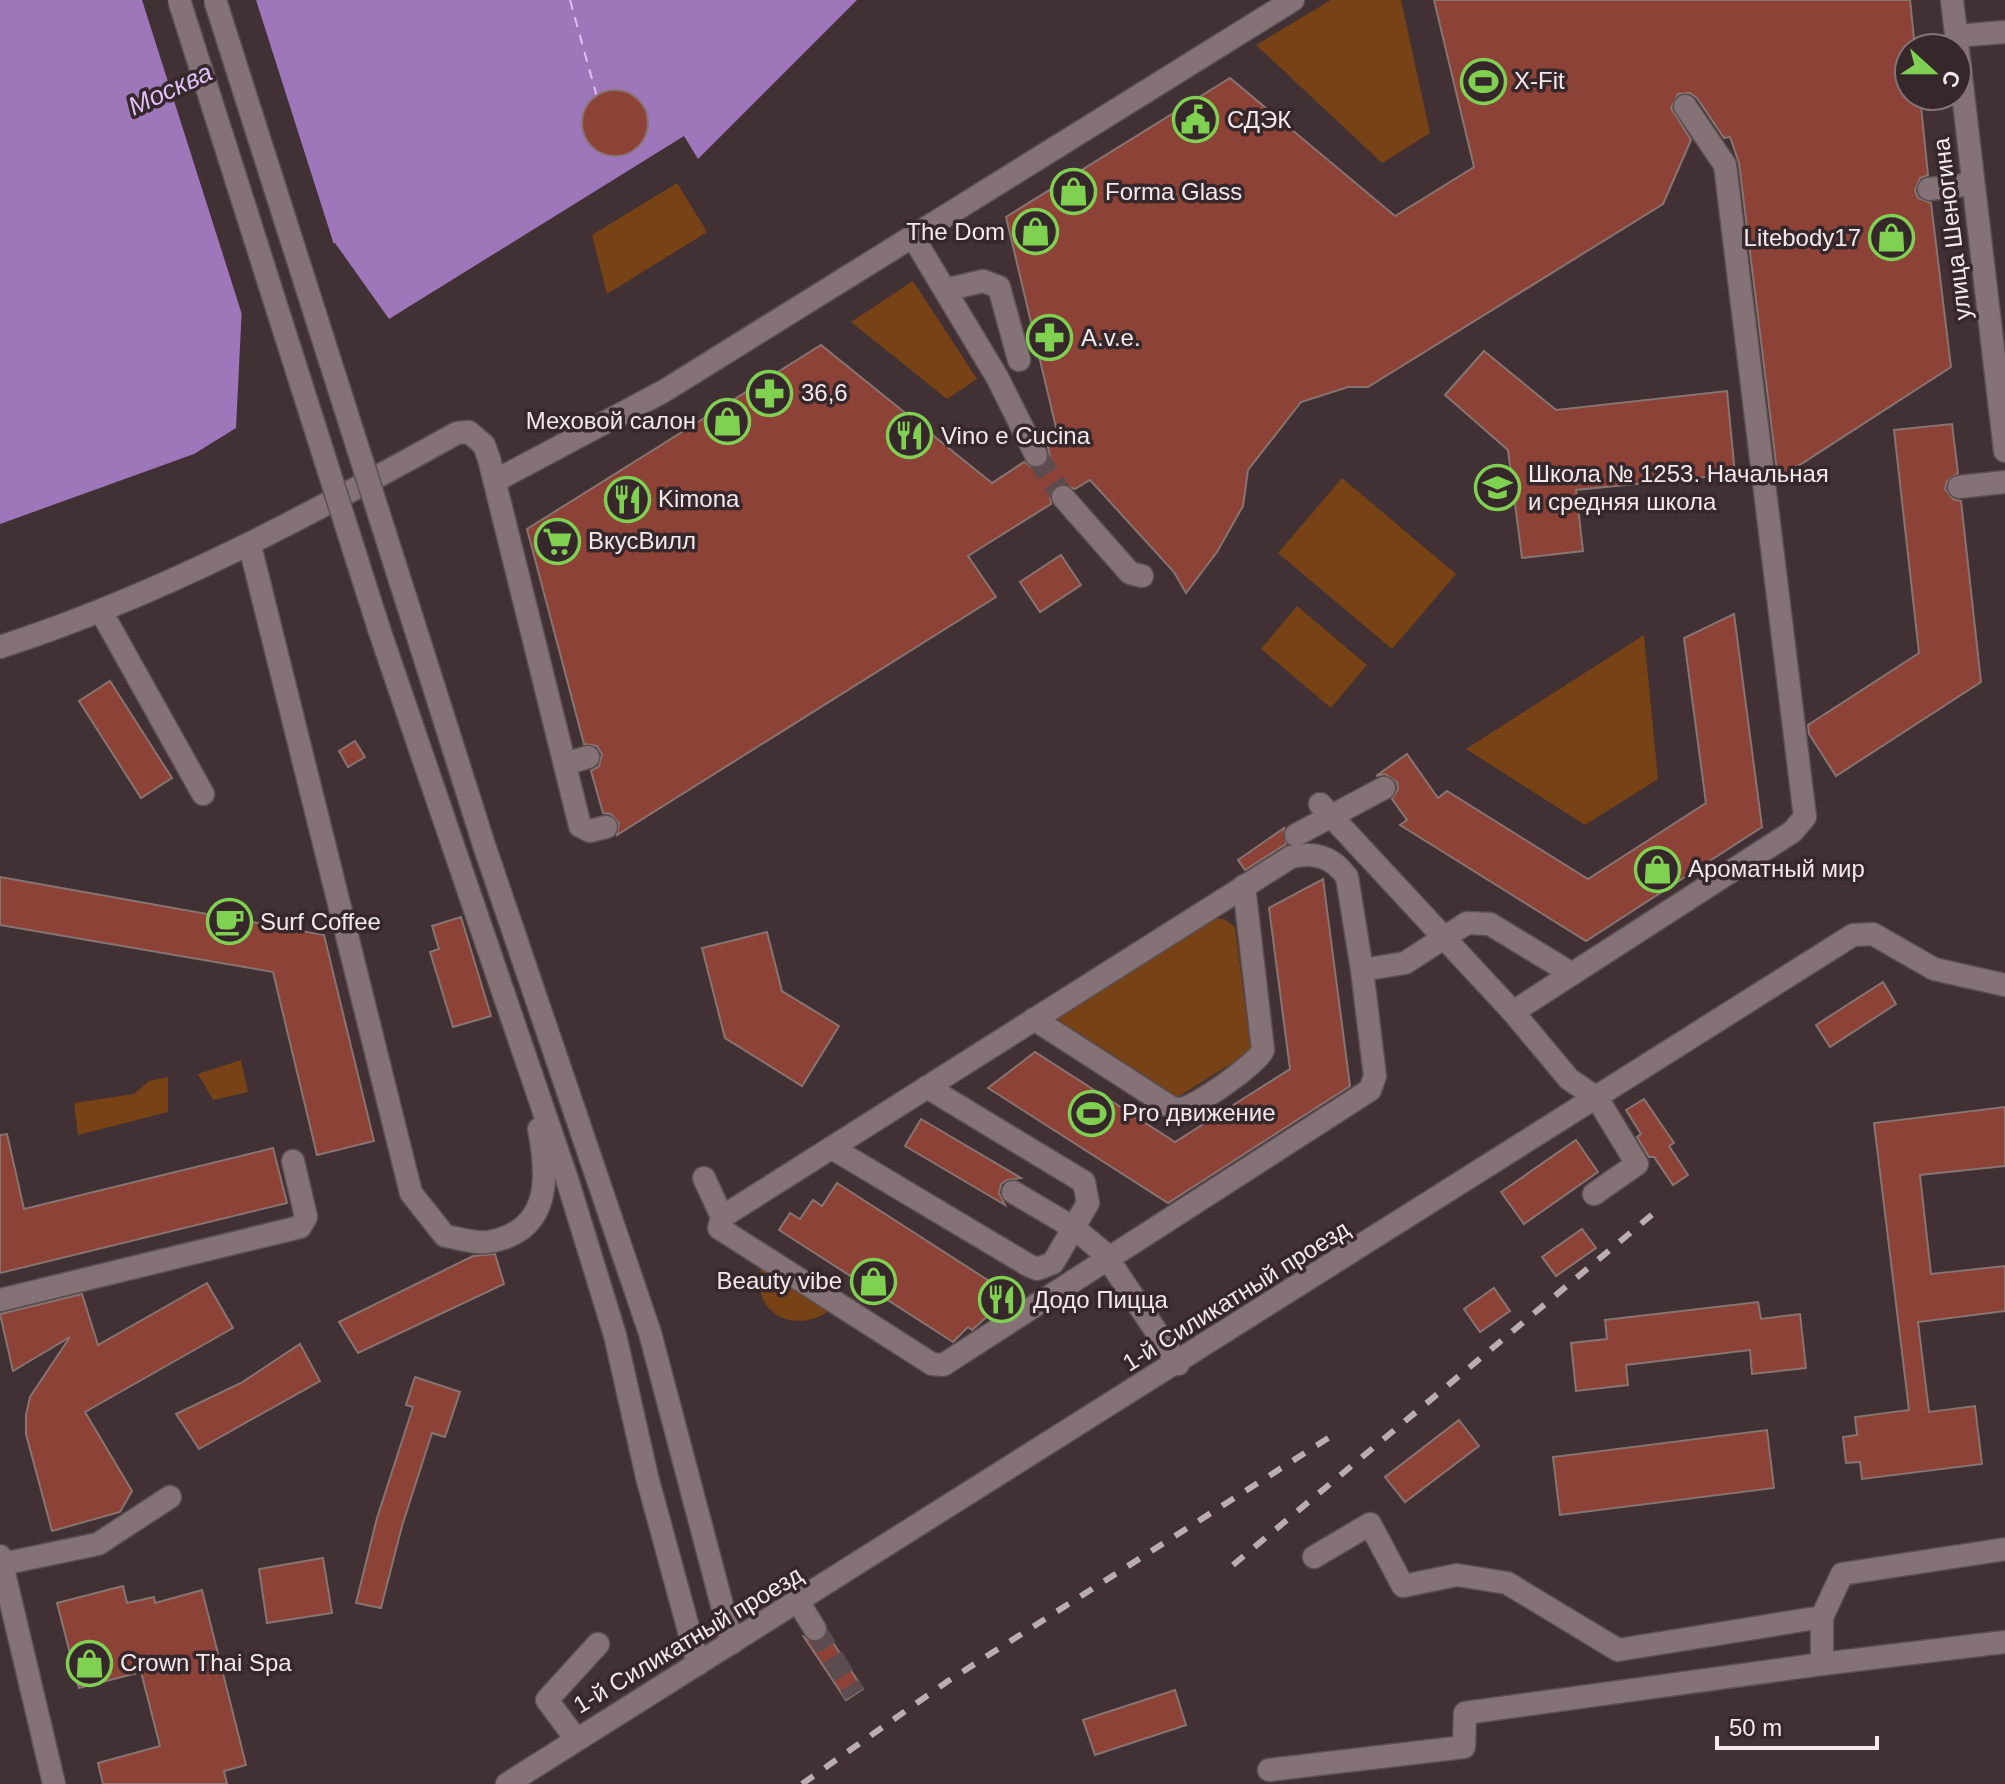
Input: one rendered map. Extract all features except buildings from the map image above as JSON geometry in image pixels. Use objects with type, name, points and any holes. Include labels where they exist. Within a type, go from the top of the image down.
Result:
[{"type":"street","points":[[179,0],[379,629],[526,1061],[615,1335],[647,1477],[698,1664]]},
{"type":"street","points":[[215,0],[484,845],[597,1169],[650,1333],[732,1643]]},
{"type":"street","points":[[495,481],[664,391],[1293,0]]},
{"type":"street","name":"улица Шеногина","points":[[1952,0],[1956,32]]},
{"type":"street","points":[[1973,35],[2005,32]]},
{"type":"street","points":[[1513,1012],[1792,832],[1805,817],[1725,165],[1685,106]]},
{"type":"street","name":"улица Шеногина","points":[[1965,112],[2005,451]]},
{"type":"street","points":[[1929,189],[1973,184]]},
{"type":"street","points":[[913,237],[997,377],[1036,455]]},
{"type":"street","points":[[945,290],[983,281],[999,287],[1019,360]]},
{"type":"street","points":[[0,647],[102,613],[250,546],[457,433],[469,432],[484,445],[495,481],[580,826],[590,831],[606,827]]},
{"type":"street","points":[[1959,487],[2005,482]]},
{"type":"street","points":[[1063,497],[1130,573],[1142,576]]},
{"type":"street","points":[[250,546],[411,1193],[445,1236],[486,1243],[516,1234],[540,1211],[544,1185],[543,1146],[526,1061]]},
{"type":"street","points":[[102,613],[203,794]]},
{"type":"street","points":[[565,764],[588,757]]},
{"type":"street","points":[[1296,835],[1326,810],[1384,788]]},
{"type":"street","points":[[1326,810],[1513,1012],[1569,1079],[1597,1098],[1637,1164],[1594,1194]]},
{"type":"street","points":[[1307,853],[1330,860],[1347,877],[1352,892],[1375,1076],[1370,1090],[1108,1257],[949,1363],[938,1365],[722,1231],[718,1225],[722,1217],[1244,886],[1291,857],[1307,853]]},
{"type":"street","points":[[1034,1019],[1169,1106],[1181,1109],[1250,1067],[1263,1050],[1244,886]]},
{"type":"street","points":[[1362,970],[1405,963],[1467,923],[1483,922],[1572,974]]},
{"type":"street","name":"1-й Силикатный проезд","points":[[507,1784],[1178,1364],[1853,935],[1873,934],[1934,969],[2005,985]]},
{"type":"street","points":[[832,1148],[1037,1269],[1053,1263],[1088,1203],[1084,1182],[927,1087]]},
{"type":"street","points":[[0,1300],[300,1227],[306,1217],[293,1161]]},
{"type":"street","points":[[704,1178],[722,1217]]},
{"type":"street","points":[[1013,1192],[1074,1228],[1108,1257],[1178,1364]]},
{"type":"street","points":[[54,1784],[1,1560],[98,1544],[170,1497]]},
{"type":"street","points":[[1314,1557],[1370,1524],[1403,1586],[1457,1575],[1507,1583],[1618,1650],[1822,1617]]},
{"type":"street","points":[[1822,1664],[1822,1617],[1842,1574],[2005,1549]]},
{"type":"street","points":[[799,1603],[815,1629]]},
{"type":"street","points":[[1269,1770],[1464,1747],[1465,1713],[2005,1642]]},
{"type":"street","points":[[576,1739],[547,1700],[598,1644]]},
{"type":"shaded area","points":[[1331,0],[1401,0],[1430,133],[1382,163],[1256,45]]},
{"type":"shaded area","points":[[677,183],[707,232],[607,294],[592,235]]},
{"type":"shaded area","points":[[913,281],[977,379],[947,399],[851,322]]},
{"type":"shaded area","points":[[1342,478],[1456,574],[1392,649],[1278,553]]},
{"type":"shaded area","points":[[1297,606],[1367,665],[1331,708],[1261,649]]},
{"type":"shaded area","points":[[1644,635],[1658,779],[1585,825],[1466,749]]},
{"type":"shaded area","points":[[1211,918],[1224,919],[1235,927],[1251,1051],[1178,1097],[1054,1017]]},
{"type":"shaded area","points":[[241,1060],[248,1092],[213,1100],[198,1074]]},
{"type":"shaded area","points":[[168,1077],[168,1112],[78,1135],[74,1103],[134,1094],[149,1081]]},
{"type":"shaded area","points":[[761,1268],[829,1311],[802,1321],[778,1315],[768,1308],[762,1297],[759,1284]]},
{"type":"water","name":"Москва","points":[[0,0],[857,0],[698,159],[684,136],[389,319],[335,243],[243,285],[236,428],[194,454],[0,524]]},
{"type":"pier","points":[[142,0],[256,0],[336,251],[334,247],[247,288],[245,324]]},
{"type":"ferry route","points":[[570,0],[597,97]]},
{"type":"tunnel","points":[[1036,455],[1063,497]]},
{"type":"tunnel","points":[[815,1629],[855,1694]]},
{"type":"railway","points":[[1233,1565],[1654,1213]]},
{"type":"railway","points":[[802,1784],[948,1681],[1333,1435]]},
{"type":"place","name":"X-Fit","points":[[1483,81]]},
{"type":"place","name":"СДЭК","points":[[1196,120]]},
{"type":"place","name":"Forma Glass","points":[[1074,192]]},
{"type":"place","name":"The Dom","points":[[1036,232]]},
{"type":"place","name":"Litebody17","points":[[1892,238]]},
{"type":"place","name":"A.v.e.","points":[[1050,338]]},
{"type":"place","name":"36,6","points":[[770,393]]},
{"type":"place","name":"Меховой салон","points":[[727,421]]},
{"type":"place","name":"Vino e Cucina","points":[[910,436]]},
{"type":"place","name":"Школа № 1253. Начальная и средняя школа","points":[[1497,488]]},
{"type":"place","name":"Kimona","points":[[627,499]]},
{"type":"place","name":"ВкусВилл","points":[[557,541]]},
{"type":"place","name":"Ароматный мир","points":[[1657,869]]},
{"type":"place","name":"Surf Coffee","points":[[229,922]]},
{"type":"place","name":"Pro движение","points":[[1091,1113]]},
{"type":"place","name":"Beauty vibe","points":[[873,1281]]},
{"type":"place","name":"Додо Пицца","points":[[1002,1300]]},
{"type":"place","name":"Crown Thai Spa","points":[[89,1663]]}]
